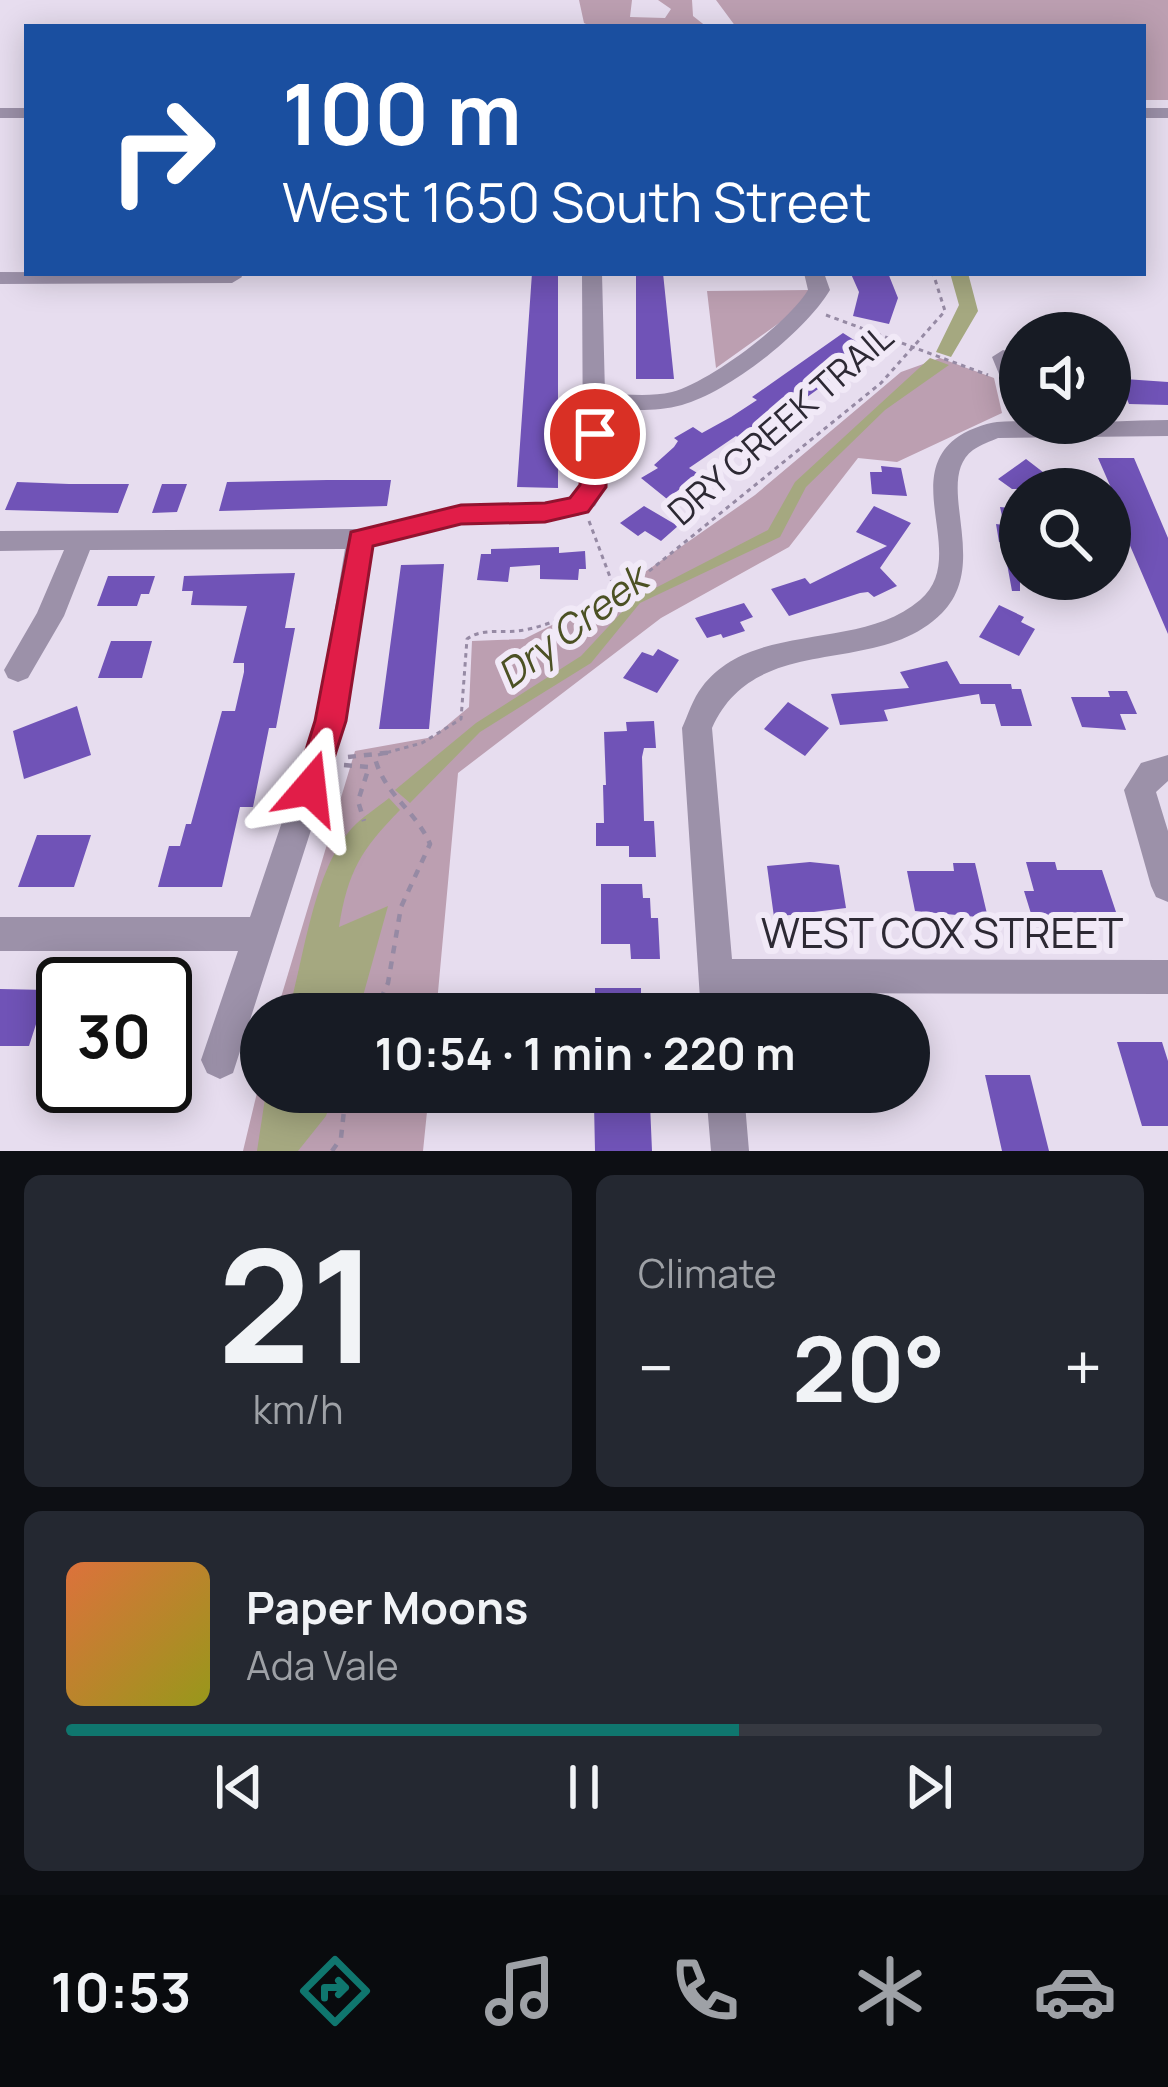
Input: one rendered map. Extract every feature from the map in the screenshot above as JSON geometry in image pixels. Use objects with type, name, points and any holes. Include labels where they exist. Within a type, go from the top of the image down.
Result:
[{"type":"street","points":[[0,278],[93,276]]},
{"type":"street","points":[[186,276],[232,277]]},
{"type":"street","points":[[0,542],[360,539],[467,514],[584,513],[593,487],[592,276]]},
{"type":"street","points":[[595,401],[670,400],[708,385],[808,309],[819,290],[815,276]]},
{"type":"street","points":[[1131,428],[1161,428],[1168,457]]},
{"type":"street","points":[[717,993],[697,728],[702,709],[724,677],[798,651],[902,626],[930,607],[947,588],[952,566],[944,469],[957,446],[999,431]]},
{"type":"street","points":[[220,1060],[331,721],[360,539]]},
{"type":"street","points":[[18,670],[50,616],[81,541]]},
{"type":"street","points":[[1168,768],[1152,773],[1140,790],[1168,886]]},
{"type":"street","points":[[0,934],[261,934]]},
{"type":"street","name":"WEST COX STREET","points":[[716,976],[1168,977]]},
{"type":"street","points":[[727,1113],[730,1151]]},
{"type":"path","name":"DRY CREEK TRAIL","points":[[346,756],[375,757],[434,740],[461,719],[467,640],[475,633],[524,630],[586,610],[614,586],[648,572],[881,383],[945,311],[934,276]]},
{"type":"path","points":[[826,315],[950,362],[999,367]]},
{"type":"path","points":[[584,513],[614,586]]},
{"type":"path","points":[[375,757],[379,780],[426,832],[430,844],[400,907],[383,993]]},
{"type":"path","points":[[344,765],[369,767],[358,797],[357,811],[364,821]]},
{"type":"path","points":[[332,1151],[341,1138],[344,1113]]},
{"type":"shaded area","points":[[579,0],[632,0],[630,17],[665,18],[671,9],[658,0],[692,0],[693,16],[703,24],[586,24]]},
{"type":"shaded area","points":[[716,0],[1168,0],[1168,100],[1146,100],[1146,24],[734,24]]},
{"type":"shaded area","points":[[951,276],[969,276],[978,311],[951,357],[936,352],[959,305]]},
{"type":"shaded area","points":[[810,290],[807,303],[716,368],[707,291]]},
{"type":"shaded area","points":[[930,358],[949,365],[885,410],[806,487],[780,537],[640,603],[591,663],[480,732],[410,803],[395,790],[476,723],[581,656],[634,599],[768,530],[795,482]]},
{"type":"shaded area","points":[[940,358],[994,378],[999,414],[897,462],[858,458],[789,547],[661,618],[458,773],[438,993],[282,993],[355,751],[433,737],[469,707],[472,641],[524,639],[612,595],[755,495],[901,372]]},
{"type":"shaded area","points":[[389,798],[400,810],[358,862],[339,927],[388,906],[364,993],[293,993],[328,867],[365,816]]},
{"type":"shaded area","points":[[252,1113],[427,1113],[423,1151],[243,1151]]},
{"type":"shaded area","points":[[263,1113],[327,1113],[298,1151],[257,1151]]},
{"type":"building","points":[[532,276],[558,276],[558,488],[517,487]]},
{"type":"building","points":[[636,276],[663,276],[674,379],[636,379]]},
{"type":"building","points":[[852,276],[889,276],[898,298],[889,324],[853,316],[859,292]]},
{"type":"building","points":[[843,333],[865,347],[832,374],[836,376],[745,442],[736,436],[689,468],[699,474],[667,499],[641,478],[658,468],[654,465],[678,441],[674,438],[693,427],[702,433],[731,417]]},
{"type":"building","points":[[1131,379],[1168,382],[1168,405],[1131,404]]},
{"type":"building","points":[[1098,458],[1134,458],[1168,538],[1168,634],[1131,548],[1131,468],[1102,468]]},
{"type":"building","points":[[1026,459],[1038,468],[1013,468]]},
{"type":"building","points":[[881,466],[901,468],[907,496],[872,494],[870,472],[882,472]]},
{"type":"building","points":[[391,480],[387,506],[219,511],[227,482]]},
{"type":"building","points":[[17,482],[129,484],[118,513],[5,510]]},
{"type":"building","points":[[162,484],[187,484],[177,512],[152,513]]},
{"type":"building","points":[[644,506],[678,526],[661,541],[645,531],[638,536],[620,523]]},
{"type":"building","points":[[874,506],[911,523],[880,568],[897,586],[874,597],[860,593],[789,616],[771,589],[805,578],[810,584],[887,546],[856,532]]},
{"type":"building","points":[[559,547],[559,553],[585,551],[586,569],[579,569],[578,580],[540,579],[540,565],[510,567],[508,582],[477,580],[481,554],[491,554],[491,549]]},
{"type":"building","points":[[444,564],[429,729],[379,729],[401,565]]},
{"type":"building","points":[[295,573],[285,628],[295,628],[276,728],[269,728],[253,807],[240,807],[222,887],[158,887],[169,846],[180,846],[186,824],[191,824],[222,711],[235,711],[244,672],[244,663],[233,663],[247,606],[191,605],[193,591],[182,591],[184,576]]},
{"type":"building","points":[[108,576],[155,576],[149,594],[141,594],[137,606],[97,606]]},
{"type":"building","points":[[744,603],[753,617],[740,622],[745,631],[723,638],[721,634],[707,638],[695,618]]},
{"type":"building","points":[[999,605],[1024,617],[1021,622],[1035,629],[1019,656],[979,637]]},
{"type":"building","points":[[111,641],[152,641],[142,678],[98,678]]},
{"type":"building","points":[[658,649],[679,660],[657,693],[623,678],[642,652],[653,656]]},
{"type":"building","points":[[947,661],[960,684],[1011,684],[1012,689],[1021,689],[1032,726],[1001,726],[995,704],[981,704],[979,694],[884,710],[888,721],[840,725],[831,694],[909,688],[900,672]]},
{"type":"building","points":[[1108,691],[1127,691],[1137,714],[1120,714],[1126,730],[1082,727],[1071,697],[1110,697]]},
{"type":"building","points":[[788,702],[829,728],[805,756],[764,729]]},
{"type":"building","points":[[77,706],[91,755],[24,779],[13,731]]},
{"type":"building","points":[[654,721],[656,748],[644,748],[642,757],[644,821],[654,821],[656,857],[629,857],[629,846],[596,846],[596,823],[604,823],[604,732],[627,731],[626,722]]},
{"type":"building","points":[[37,835],[91,835],[74,887],[18,887]]},
{"type":"building","points":[[1026,862],[1055,862],[1057,870],[1102,870],[1117,915],[1033,920],[1024,891],[1034,891]]},
{"type":"building","points":[[953,863],[975,863],[988,918],[915,911],[907,871],[954,871]]},
{"type":"building","points":[[839,865],[846,908],[774,917],[767,866]]},
{"type":"building","points":[[601,884],[642,884],[643,898],[650,898],[651,918],[658,918],[660,959],[631,959],[630,944],[601,944]]},
{"type":"building","points":[[595,988],[641,988],[641,993],[595,993]]},
{"type":"building","points":[[0,989],[36,990],[36,1024],[29,1046],[0,1046]]},
{"type":"building","points":[[1117,1042],[1162,1042],[1168,1061],[1168,1126],[1142,1126]]},
{"type":"building","points":[[985,1075],[1030,1075],[1049,1151],[1002,1151]]},
{"type":"building","points":[[594,1113],[650,1113],[652,1151],[595,1151]]},
{"type":"route","points":[[310,788],[331,721],[360,539],[461,514],[545,513],[579,506],[593,487],[595,434]]},
{"type":"water label","name":"Dry Creek","points":[[571,626]]}]
